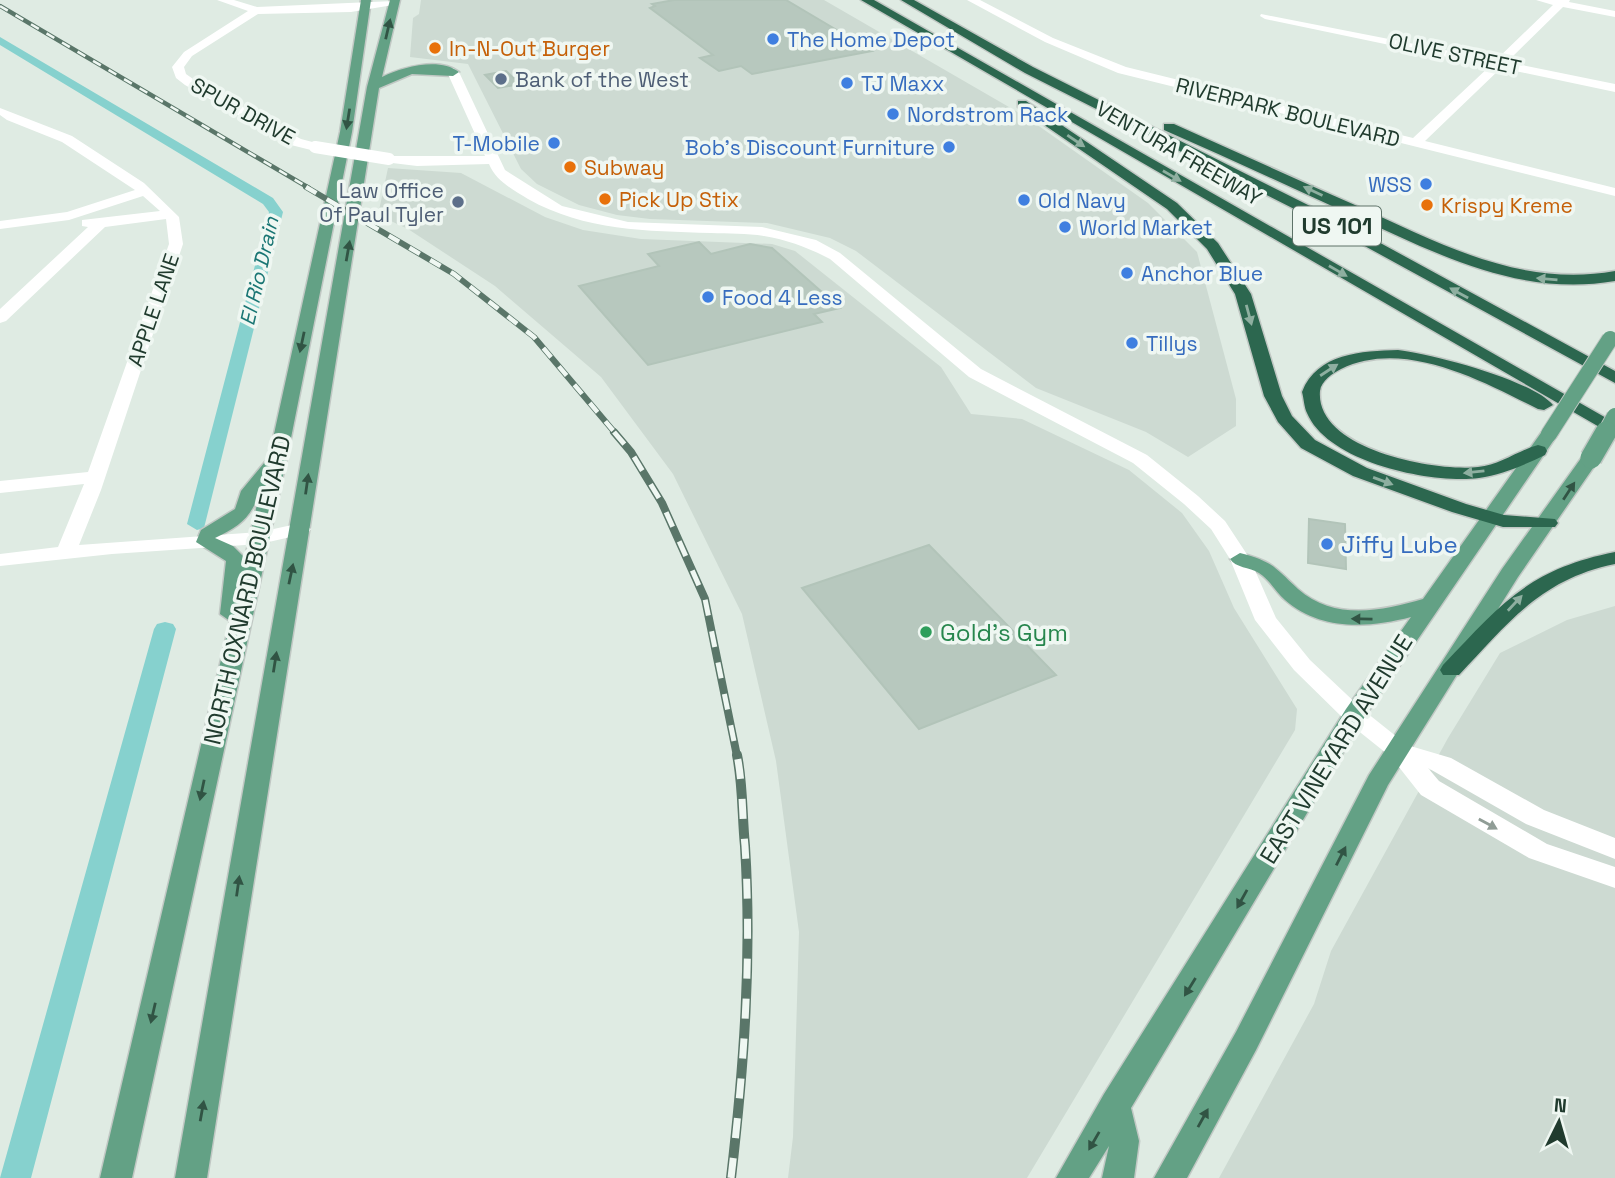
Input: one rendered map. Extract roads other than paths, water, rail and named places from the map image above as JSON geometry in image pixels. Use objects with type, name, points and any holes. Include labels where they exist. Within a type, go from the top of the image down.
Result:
[{"type":"highway","name":"VENTURA FREEWAY","points":[[866,0],[1615,433]]},
{"type":"highway","name":"VENTURA FREEWAY","points":[[906,0],[1029,70],[1335,225],[1615,378]]},
{"type":"highway","points":[[964,55],[981,76],[1172,206],[1213,246],[1243,294],[1273,396],[1284,418],[1308,444],[1360,472],[1492,519],[1548,523]]},
{"type":"highway","points":[[1029,70],[1227,151],[1471,263],[1510,274],[1559,280],[1615,276]]},
{"type":"highway","points":[[1538,451],[1501,468],[1479,472],[1454,474],[1414,469],[1363,452],[1334,433],[1315,412],[1311,392],[1321,375],[1342,362],[1372,356],[1421,358],[1471,370],[1591,428],[1615,433]]},
{"type":"highway","points":[[1579,358],[1615,372]]},
{"type":"highway","points":[[1451,670],[1527,590],[1556,572],[1585,562],[1615,558]]},
{"type":"main road","name":"NORTH OXNARD BOULEVARD","points":[[191,1178],[282,619],[301,529],[373,87],[394,2]]},
{"type":"main road","name":"NORTH OXNARD BOULEVARD","points":[[116,1178],[221,700],[278,458],[345,132],[366,4]]},
{"type":"main road","points":[[373,87],[413,68],[453,72],[453,67],[446,64],[402,62],[382,53]]},
{"type":"main road","name":"EAST VINEYARD AVENUE","points":[[1072,1178],[1354,715],[1428,605],[1492,519],[1613,335]]},
{"type":"main road","points":[[1171,1178],[1246,1041],[1378,781],[1451,670],[1509,574],[1548,523],[1615,416]]},
{"type":"main road","points":[[221,700],[236,560],[207,538],[237,519],[244,511],[260,477],[278,458]]},
{"type":"main road","points":[[1240,559],[1266,568],[1297,599],[1324,613],[1345,618],[1376,619],[1428,605]]},
{"type":"main road","points":[[1115,1104],[1126,1136],[1118,1178]]},
{"type":"street","points":[[222,0],[256,10],[285,14],[394,2]]},
{"type":"street","name":"RIVERPARK BOULEVARD","points":[[972,0],[1061,46],[1122,70],[1615,183]]},
{"type":"street","name":"RIVERPARK BOULEVARD","points":[[987,0],[1085,50],[1124,64],[1615,192]]},
{"type":"street","points":[[1541,0],[1615,14]]},
{"type":"street","points":[[1418,140],[1562,2]]},
{"type":"street","name":"SPUR DRIVE","points":[[256,10],[188,54],[178,67],[180,75],[296,142],[417,162],[494,160]]},
{"type":"street","name":"OLIVE STREET","points":[[1265,16],[1615,88]]},
{"type":"street","points":[[453,72],[499,172],[513,184],[557,209],[579,217],[628,226],[762,230],[797,237],[824,249],[995,386],[1093,433],[1149,465],[1207,514],[1240,559],[1266,620],[1302,665],[1430,788],[1482,821],[1538,851],[1615,878]]},
{"type":"street","points":[[1,106],[19,124],[67,139],[143,192],[169,214]]},
{"type":"street","points":[[417,162],[458,152],[474,141],[481,131]]},
{"type":"street","points":[[10,132],[45,132]]},
{"type":"street","points":[[0,225],[69,216],[143,192]]},
{"type":"street","points":[[69,216],[76,221],[100,224],[169,214]]},
{"type":"street","name":"APPLE LANE","points":[[65,554],[176,244],[174,222],[169,214]]},
{"type":"street","points":[[0,318],[100,224]]},
{"type":"street","points":[[0,487],[94,477]]},
{"type":"street","points":[[0,560],[301,529]]},
{"type":"street","points":[[1396,756],[1442,764],[1535,817],[1615,849]]},
{"type":"waterway","name":"El Rio Drain","points":[[0,40],[268,201],[276,212],[197,524]]},
{"type":"waterway","points":[[15,1178],[165,629]]},
{"type":"railway","points":[[0,6],[309,188]]},
{"type":"railway","points":[[306,187],[454,274],[534,337],[616,434]]},
{"type":"railway","points":[[614,432],[631,452],[662,503],[705,599],[737,756]]},
{"type":"railway","points":[[731,1178],[743,1053],[748,929],[745,846],[737,755]]},
{"type":"place","name":"The Home Depot","points":[[773,39]]},
{"type":"place","name":"In-N-Out Burger","points":[[435,48]]},
{"type":"place","name":"Bank of the West","points":[[501,79]]},
{"type":"place","name":"TJ Maxx","points":[[847,83]]},
{"type":"place","name":"Nordstrom Rack","points":[[893,114]]},
{"type":"place","name":"T-Mobile","points":[[554,143]]},
{"type":"place","name":"Bob's Discount Furniture","points":[[949,147]]},
{"type":"place","name":"Subway","points":[[570,167]]},
{"type":"place","name":"WSS","points":[[1426,184]]},
{"type":"place","name":"Pick Up Stix","points":[[605,199]]},
{"type":"place","name":"Old Navy","points":[[1024,200]]},
{"type":"place","name":"Law Office Of Paul Tyler","points":[[458,202]]},
{"type":"place","name":"Krispy Kreme","points":[[1427,205]]},
{"type":"place","name":"World Market","points":[[1065,227]]},
{"type":"place","name":"Anchor Blue","points":[[1127,273]]},
{"type":"place","name":"Food 4 Less","points":[[708,297]]},
{"type":"place","name":"Tillys","points":[[1132,343]]},
{"type":"place","name":"Jiffy Lube","points":[[1327,544]]},
{"type":"place","name":"Gold's Gym","points":[[926,632]]}]
